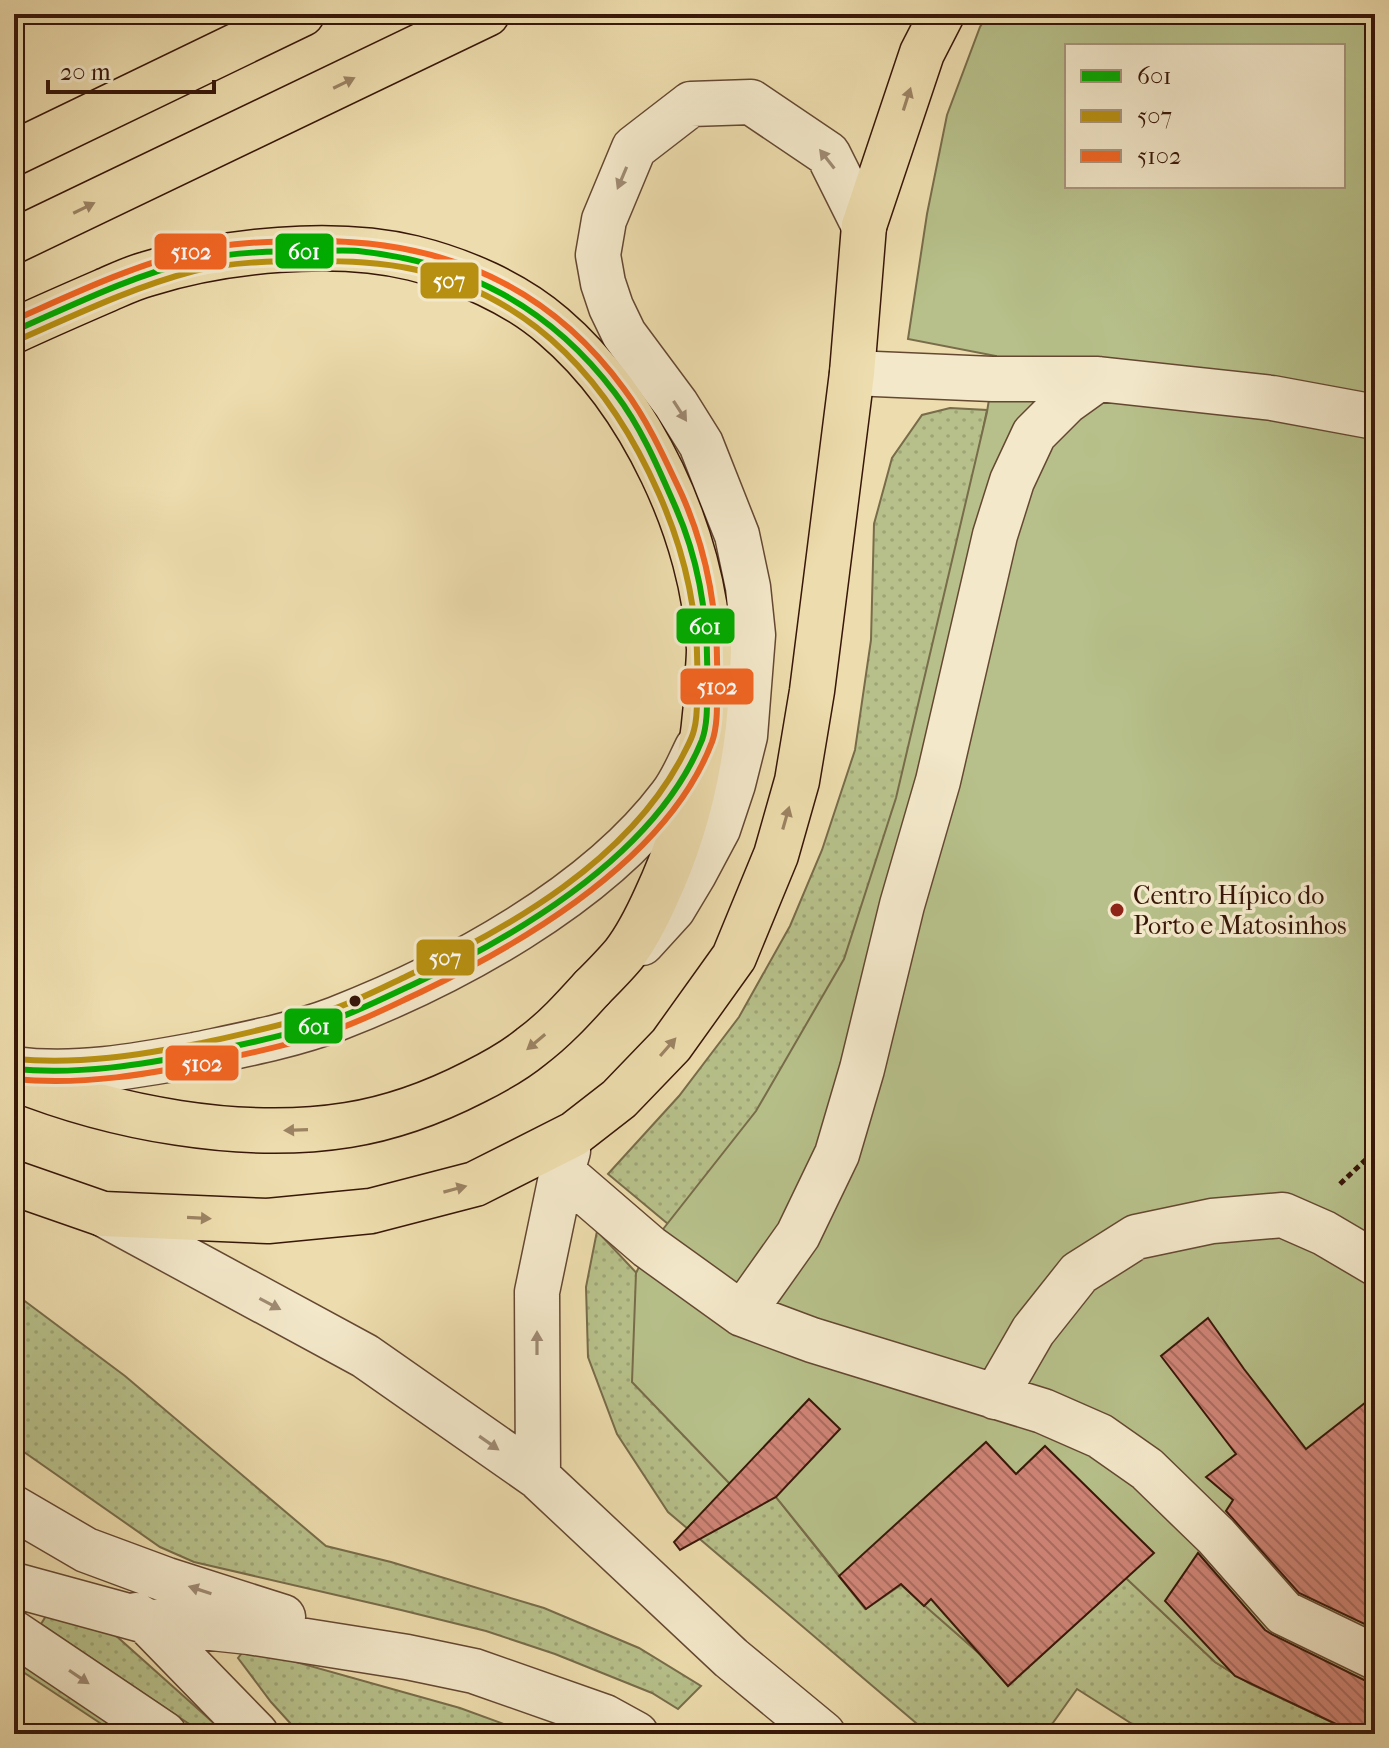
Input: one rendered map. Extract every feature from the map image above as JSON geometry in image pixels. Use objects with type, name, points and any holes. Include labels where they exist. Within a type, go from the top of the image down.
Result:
[{"type":"main road","points":[[14,153],[302,14]]},
{"type":"main road","points":[[14,241],[487,14]]},
{"type":"main road","points":[[14,1183],[103,1214],[268,1221],[371,1211],[475,1184],[568,1153],[671,1045],[734,957],[776,855],[797,781],[812,691],[852,373],[864,226],[922,53],[942,14]]},
{"type":"main road","points":[[14,331],[143,275],[198,260],[240,254],[316,249],[370,251],[413,258],[484,283],[519,301],[553,326],[611,387],[636,424],[657,462],[691,547],[702,595],[709,650],[704,735],[696,782],[670,868],[647,916],[624,954],[565,1017],[531,1047],[496,1070],[449,1095],[395,1114],[349,1125],[265,1131],[157,1119],[98,1105],[14,1078]]},
{"type":"lane","points":[[592,988],[639,946],[673,909],[718,829],[745,736],[753,635],[748,587],[737,535],[701,444],[676,404],[624,334],[611,307],[598,255],[604,220],[634,148],[691,104],[751,102],[828,154],[864,226]]},
{"type":"lane","points":[[852,373],[992,379],[1098,379],[1272,398],[1375,417]]},
{"type":"lane","points":[[742,1314],[798,1235],[837,1154],[938,781],[995,535],[1012,481],[1034,434],[1066,402],[1098,379]]},
{"type":"lane","points":[[14,1069],[38,1072],[93,1070],[154,1063],[221,1049],[335,1020],[430,978],[510,933],[581,885],[614,857],[648,825],[673,793],[704,735]]},
{"type":"lane","points":[[568,1153],[649,1247],[742,1314],[812,1340],[1043,1411],[1100,1436],[1147,1469],[1216,1536],[1284,1613],[1375,1657]]},
{"type":"lane","points":[[538,1477],[537,1292],[568,1153]]},
{"type":"lane","points":[[103,1214],[365,1356],[538,1477],[731,1658],[823,1734]]},
{"type":"lane","points":[[995,1397],[1033,1331],[1079,1273],[1136,1237],[1212,1221],[1283,1215],[1324,1233],[1375,1263]]},
{"type":"lane","points":[[14,1508],[86,1550],[167,1580],[407,1657]]},
{"type":"lane","points":[[14,1543],[146,1621],[256,1734]]},
{"type":"lane","points":[[14,1585],[146,1621],[249,1632],[474,1671],[605,1717],[636,1734]]},
{"type":"lane","points":[[14,1633],[164,1734]]},
{"type":"green space","name":"Centro Hípico do Porto e Matosinhos","points":[[988,14],[1375,14],[1375,1734],[1357,1734],[1249,1683],[1215,1662],[1126,1578],[1008,1686],[981,1655],[901,1585],[866,1609],[776,1497],[729,1483],[632,1382],[636,1273],[649,1247],[756,1111],[844,959],[896,798],[987,412],[996,356],[908,339],[927,214],[947,115],[980,27]]},
{"type":"green space","points":[[950,408],[987,410],[890,887],[689,1246],[668,1224],[608,1174],[679,1096],[739,1017],[790,926],[822,850],[855,750],[871,640],[874,524],[892,458],[922,415]]},
{"type":"green space","points":[[597,1231],[676,1315],[776,1497],[865,1609],[901,1584],[981,1655],[1126,1578],[1215,1662],[1249,1683],[1357,1734],[1148,1734],[1077,1689],[1045,1734],[929,1734],[668,1512],[617,1434],[588,1357],[586,1287]]},
{"type":"green space","points":[[14,1293],[125,1376],[326,1546],[544,1608],[639,1648],[701,1686],[678,1709],[652,1693],[555,1654],[486,1631],[194,1562],[160,1547],[14,1445]]},
{"type":"green space","points":[[46,1616],[114,1634],[226,1734],[204,1734],[41,1624]]},
{"type":"green space","points":[[246,1648],[460,1708],[531,1734],[300,1734],[238,1658]]},
{"type":"green space","points":[[14,1657],[127,1734],[110,1734],[112,1731],[14,1666]]},
{"type":"building","points":[[1208,1318],[1306,1449],[1375,1395],[1375,1629],[1299,1593],[1226,1511],[1233,1500],[1206,1477],[1236,1454],[1161,1356]]},
{"type":"building","points":[[809,1399],[840,1429],[776,1497],[680,1550],[674,1542]]},
{"type":"building","points":[[986,1442],[1016,1474],[1045,1446],[1154,1553],[1008,1686],[931,1599],[924,1606],[901,1584],[866,1609],[839,1576]]},
{"type":"building","points":[[1198,1553],[1265,1630],[1364,1680],[1375,1682],[1375,1734],[1357,1734],[1235,1676],[1165,1601]]},
{"type":"transit line","name":"5102","points":[[14,320],[143,266],[188,252],[236,244],[302,241],[364,243],[408,250],[490,276],[562,322],[594,353],[641,414],[682,495],[699,541],[714,613],[717,661],[717,714],[712,742],[691,784],[663,823],[629,859],[590,891],[505,948],[368,1017],[292,1043],[142,1074],[65,1081],[14,1079]]},
{"type":"transit line","name":"601","points":[[14,331],[147,275],[193,261],[238,254],[358,251],[397,257],[469,278],[533,313],[562,336],[590,363],[633,420],[662,477],[691,549],[701,594],[707,662],[705,727],[702,740],[681,781],[652,819],[619,854],[540,915],[497,941],[362,1008],[284,1035],[134,1065],[62,1071],[14,1069]]},
{"type":"transit line","name":"507","points":[[15,1059],[62,1061],[132,1055],[279,1025],[356,1000],[446,957],[525,913],[563,887],[632,827],[660,793],[683,755],[697,714],[696,636],[684,564],[669,517],[640,454],[618,417],[565,352],[534,325],[499,302],[460,284],[391,265],[323,261],[251,263],[194,271],[149,285],[18,340]]},
{"type":"place","name":"Centro Hípico do Porto e Matosinhos","points":[[1117,910]]}]
